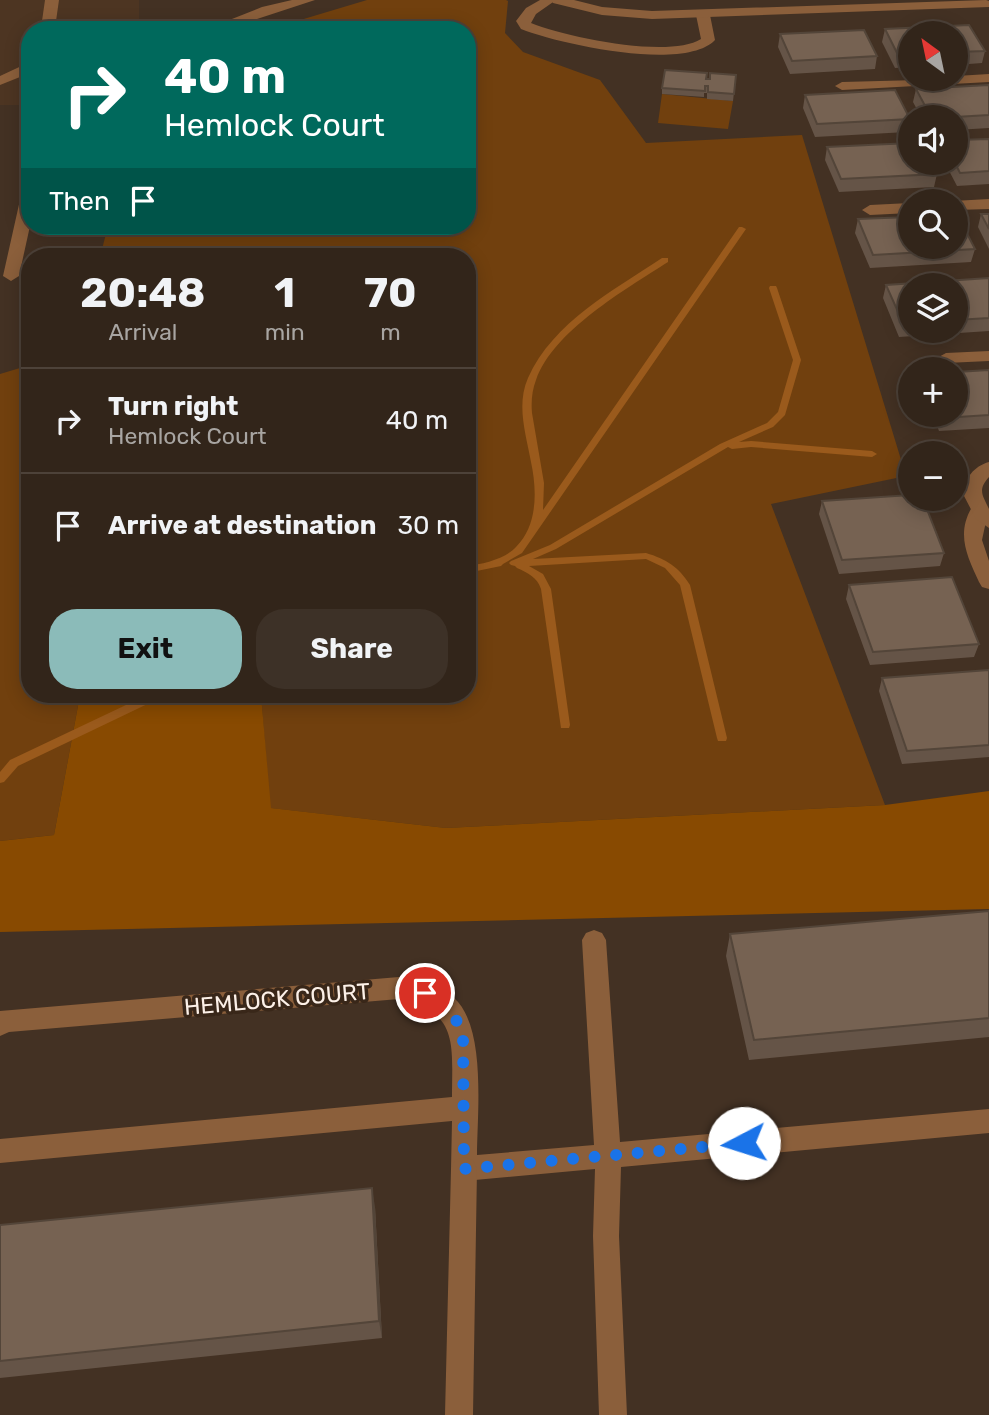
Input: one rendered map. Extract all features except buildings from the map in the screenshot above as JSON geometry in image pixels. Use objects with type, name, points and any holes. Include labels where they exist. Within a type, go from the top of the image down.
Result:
[{"type":"street","points":[[49,21],[52,0]]},
{"type":"street","points":[[236,21],[308,0]]},
{"type":"street","points":[[549,0],[525,16],[523,21],[526,26],[568,40],[628,48],[684,50],[701,47],[708,40],[703,15]]},
{"type":"street","points":[[558,0],[622,14],[703,15],[986,5]]},
{"type":"street","points":[[0,81],[21,72]]},
{"type":"street","points":[[842,86],[989,78]]},
{"type":"street","points":[[968,205],[989,204]]},
{"type":"street","points":[[870,210],[898,209]]},
{"type":"street","points":[[10,276],[21,229]]},
{"type":"street","points":[[968,357],[989,356]]},
{"type":"street","points":[[989,468],[976,476],[971,487],[971,500],[984,516],[971,529],[973,547],[989,582]]},
{"type":"street","points":[[594,940],[608,1156],[606,1236],[613,1415]]},
{"type":"street","name":"HEMLOCK COURT","points":[[0,1025],[0,1022],[398,988],[425,993],[452,1011],[463,1035],[464,1169],[459,1415]]},
{"type":"street","points":[[0,1151],[463,1108]]},
{"type":"street","points":[[464,1169],[989,1121]]},
{"type":"shaded area","points":[[0,0],[139,0],[139,21],[21,21],[21,104],[0,105]]},
{"type":"shaded area","points":[[367,0],[506,0],[505,33],[523,52],[600,80],[646,143],[802,135],[898,450],[898,478],[771,504],[885,805],[446,828],[270,808],[262,703],[476,703],[476,248],[102,248],[106,235],[476,235],[476,21],[297,21]]},
{"type":"shaded area","points":[[662,94],[733,101],[728,129],[658,123]]},
{"type":"shaded area","points":[[21,368],[21,703],[79,703],[54,835],[0,841],[0,374]]},
{"type":"shaded area","points":[[79,703],[262,703],[271,808],[446,828],[885,805],[989,791],[989,909],[0,932],[0,841],[54,835]]},
{"type":"waterway","points":[[492,565],[519,551],[742,229]]},
{"type":"waterway","points":[[536,526],[538,473],[527,413],[531,380],[559,339],[580,320],[665,260]]},
{"type":"waterway","points":[[514,563],[553,547],[723,446],[770,425],[782,413],[797,360],[773,288]]},
{"type":"waterway","points":[[732,446],[751,444],[872,454]]},
{"type":"waterway","points":[[521,563],[646,556],[673,569],[685,585],[722,738]]},
{"type":"waterway","points":[[476,568],[498,564]]},
{"type":"waterway","points":[[520,566],[536,574],[546,589],[565,725]]},
{"type":"waterway","points":[[0,779],[14,763],[139,703]]},
{"type":"route","points":[[425,993],[452,1011],[463,1035],[464,1169],[744,1143]]}]
